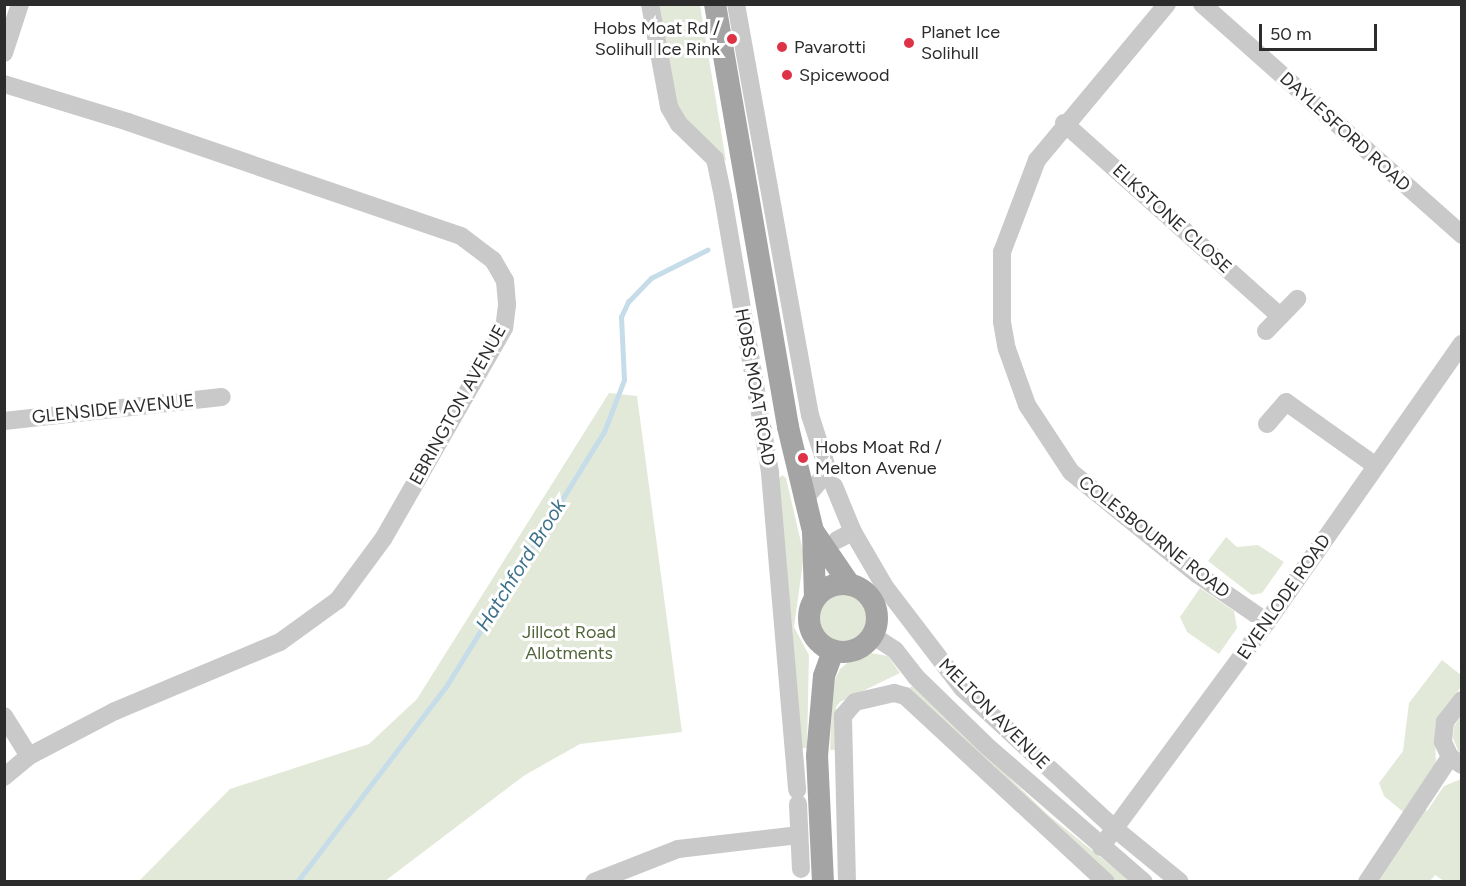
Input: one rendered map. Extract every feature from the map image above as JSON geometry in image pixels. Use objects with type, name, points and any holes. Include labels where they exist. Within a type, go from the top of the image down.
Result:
[{"type":"main road","name":"HOBS MOAT ROAD","points":[[715,4],[741,100],[765,305],[804,501],[813,531],[815,597]]},
{"type":"main road","name":"HOBS MOAT ROAD","points":[[813,531],[850,585]]},
{"type":"main road","points":[[834,585],[850,585],[864,591],[874,604],[877,620],[872,635],[857,649],[833,651],[818,642],[809,626],[809,610],[815,597],[834,585]]},
{"type":"main road","points":[[823,882],[818,735],[824,676],[833,651]]},
{"type":"street","points":[[4,53],[20,4]]},
{"type":"street","name":"HOBS MOAT ROAD","points":[[650,4],[669,107],[680,124],[715,159],[723,197],[770,473],[798,797],[801,869]]},
{"type":"street","name":"MELTON AVENUE","points":[[736,4],[741,100],[810,416],[831,478],[845,536],[963,689],[1114,828],[1180,882]]},
{"type":"street","name":"COLESBOURNE ROAD","points":[[1167,4],[1064,123],[1037,160],[1002,252],[1002,322],[1007,349],[1027,405],[1071,472],[1105,503],[1267,622]]},
{"type":"street","name":"DAYLESFORD ROAD","points":[[1202,4],[1461,235]]},
{"type":"street","name":"EBRINGTON AVENUE","points":[[4,84],[128,122],[461,236],[493,260],[504,281],[507,305],[504,328],[394,519],[338,600],[280,642],[115,711],[29,756],[4,777]]},
{"type":"street","name":"ELKSTONE CLOSE","points":[[1064,123],[1280,316]]},
{"type":"street","points":[[1266,331],[1297,299]]},
{"type":"street","name":"EVENLODE ROAD","points":[[1101,847],[1267,622],[1461,344]]},
{"type":"street","name":"GLENSIDE AVENUE","points":[[4,421],[222,397]]},
{"type":"street","points":[[1267,424],[1286,402],[1376,466]]},
{"type":"street","points":[[804,501],[831,478]]},
{"type":"street","name":"MELTON AVENUE","points":[[872,635],[895,650],[916,677],[1101,847],[1144,882]]},
{"type":"street","points":[[894,693],[916,677]]},
{"type":"street","points":[[847,882],[841,728],[848,707],[866,698],[894,693],[905,696],[1106,882]]},
{"type":"street","points":[[1367,882],[1456,761],[1443,742],[1445,722],[1461,700]]},
{"type":"street","points":[[4,716],[29,756]]},
{"type":"street","points":[[594,882],[678,849],[799,835]]},
{"type":"green space","points":[[655,5],[700,5],[726,161],[673,107]]},
{"type":"green space","name":"Jillcot Road Allotments","points":[[609,393],[637,396],[682,732],[580,744],[525,775],[385,881],[139,881],[230,789],[369,744],[417,699]]},
{"type":"green space","points":[[782,475],[786,478],[804,555],[794,627],[809,655],[807,748],[800,748],[792,623],[776,482]]},
{"type":"green space","points":[[1226,537],[1237,547],[1258,545],[1284,562],[1262,593],[1252,595],[1208,561]]},
{"type":"green space","points":[[1200,588],[1234,611],[1237,628],[1219,654],[1187,632],[1180,617]]},
{"type":"green space","points":[[835,591],[845,591],[855,595],[863,603],[867,618],[863,633],[855,641],[845,645],[835,645],[825,641],[817,633],[813,623],[813,613],[817,603],[825,595]]},
{"type":"green space","points":[[871,653],[888,656],[900,673],[840,702],[836,707],[835,750],[830,750],[833,684],[840,669],[851,660]]},
{"type":"green space","points":[[1442,660],[1461,675],[1461,687],[1444,709],[1435,732],[1436,766],[1414,801],[1427,811],[1444,786],[1461,779],[1461,881],[1444,881],[1435,875],[1430,881],[1359,882],[1407,815],[1384,796],[1379,783],[1403,751],[1409,703]]},
{"type":"green space","points":[[915,686],[1047,814],[1130,881],[1114,881],[910,693],[910,687]]},
{"type":"green space","points":[[1461,716],[1461,758],[1453,738],[1454,726]]},
{"type":"waterway","name":"Hatchford Brook","points":[[297,882],[447,685],[604,432],[624,380],[621,317],[628,302],[651,278],[707,250]]},
{"type":"place","name":"Hobs Moat Rd / Solihull Ice Rink","points":[[732,39]]},
{"type":"place","name":"Planet Ice Solihull","points":[[909,43]]},
{"type":"place","name":"Pavarotti","points":[[782,47]]},
{"type":"place","name":"Spicewood","points":[[787,75]]},
{"type":"place","name":"Hobs Moat Rd / Melton Avenue","points":[[803,458]]}]
